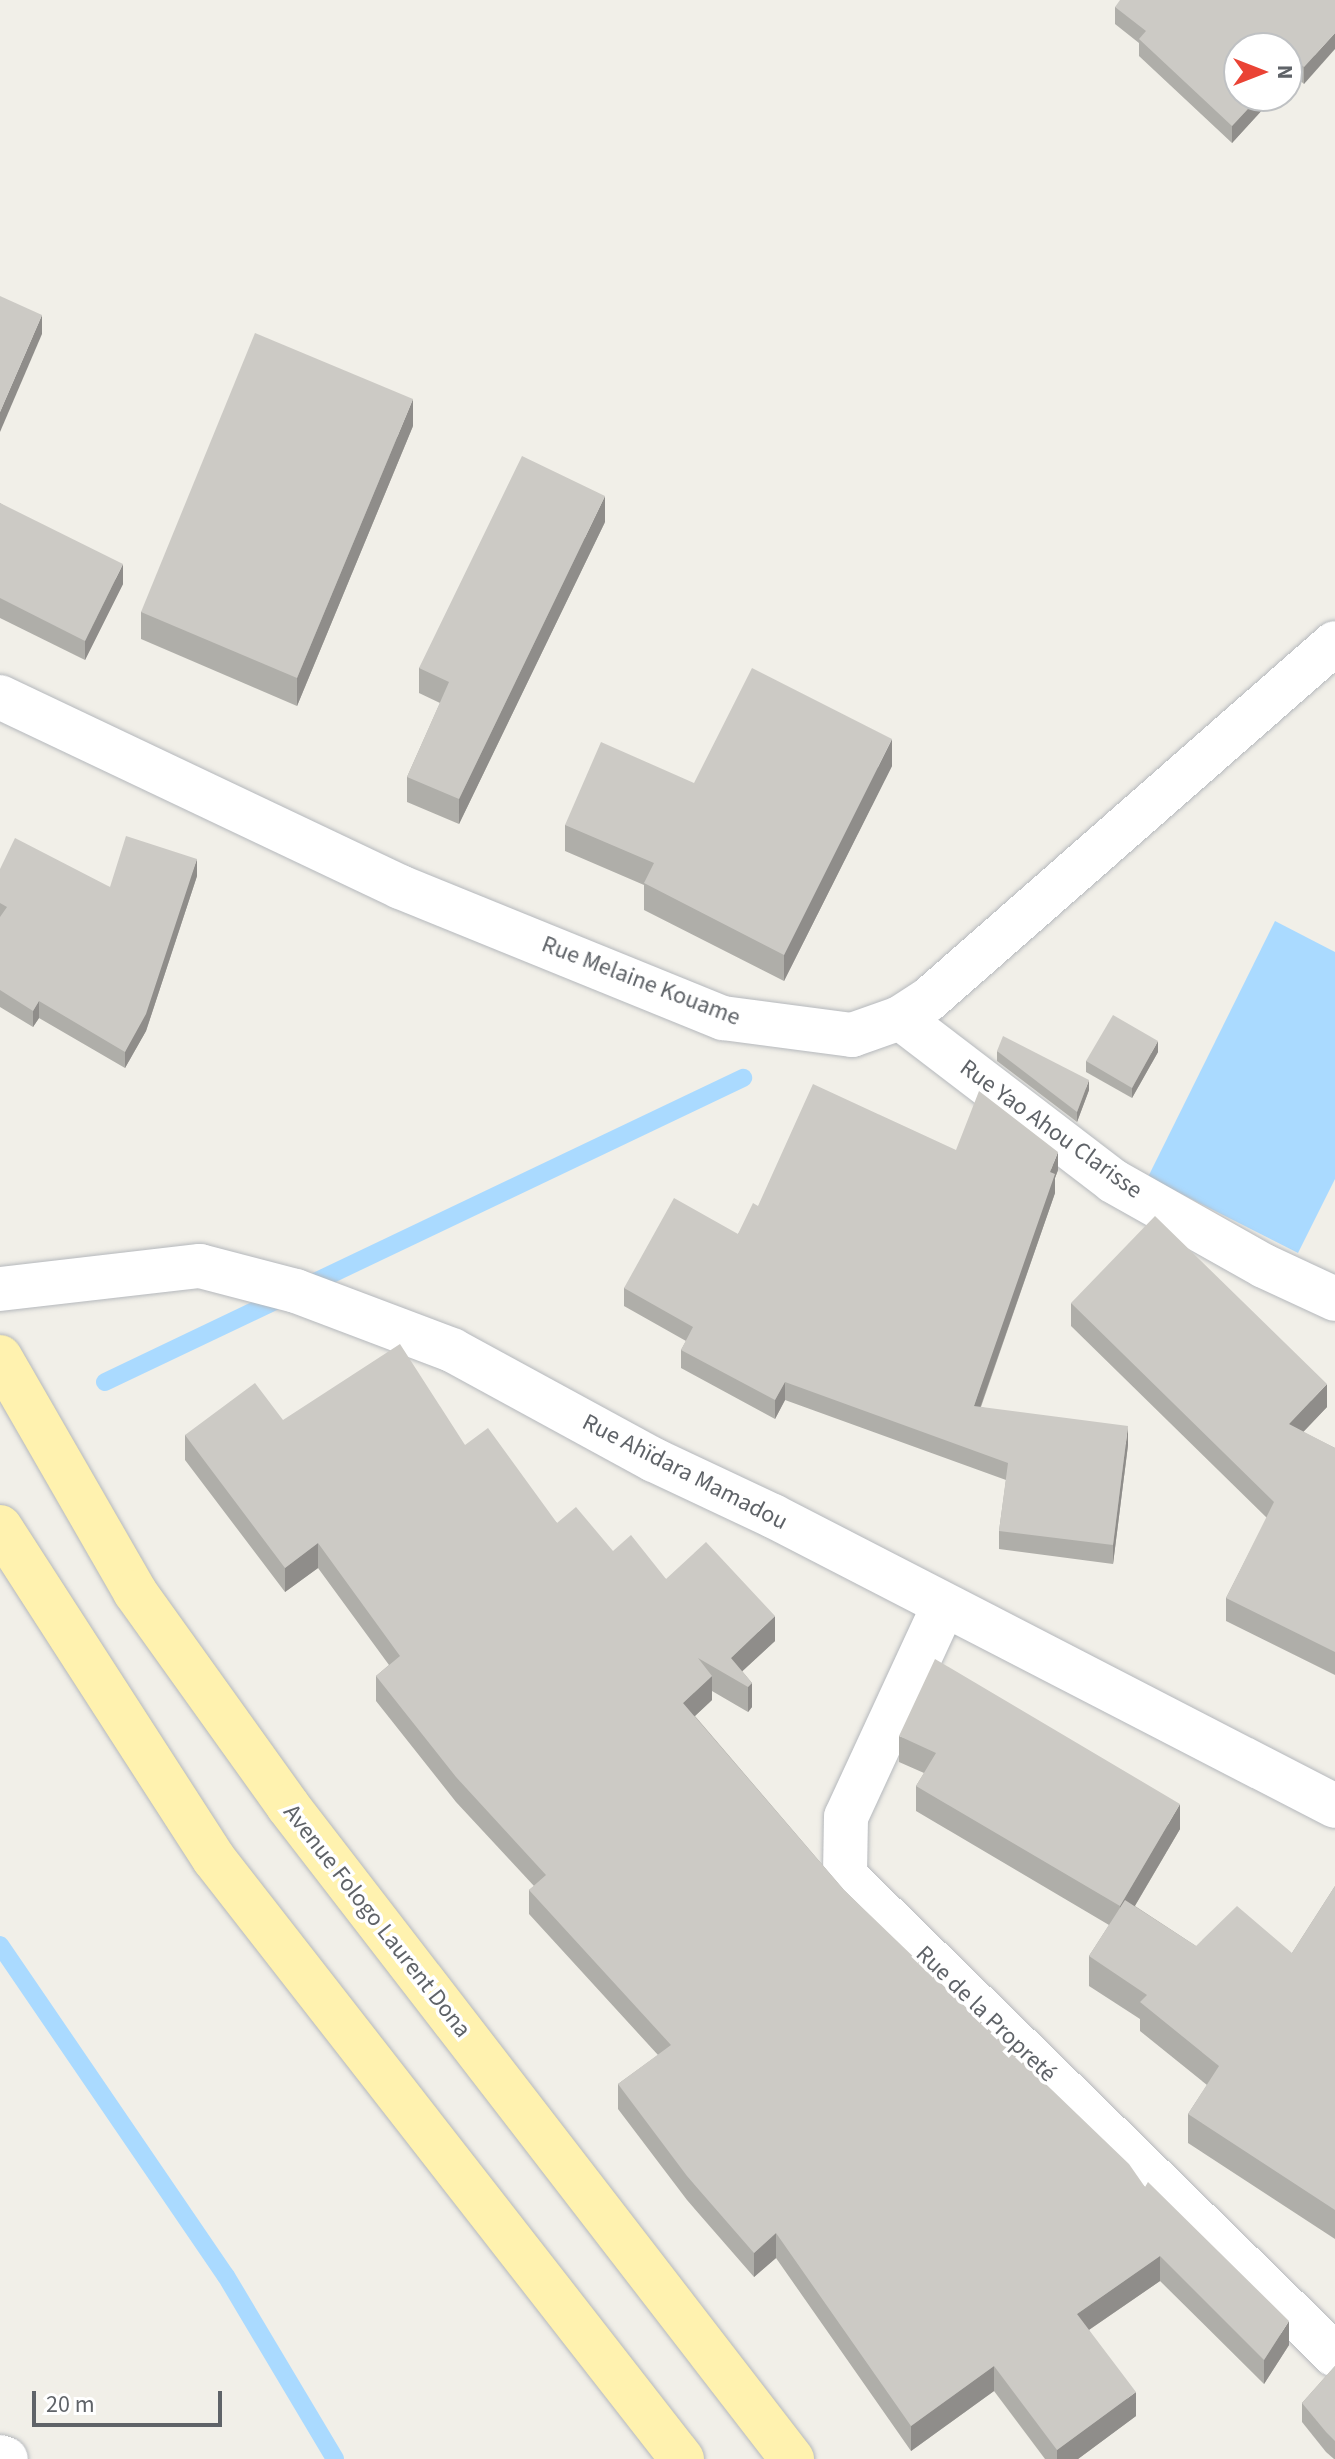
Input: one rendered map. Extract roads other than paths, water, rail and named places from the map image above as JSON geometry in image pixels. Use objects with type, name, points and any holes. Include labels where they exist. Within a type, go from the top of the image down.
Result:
[{"type":"main road","name":"Avenue Fologo Laurent Dona","points":[[0,1357],[135,1592],[288,1806],[792,2459]]},
{"type":"main road","points":[[0,1527],[214,1859],[682,2459]]},
{"type":"street","name":"Rue Melaine Kouame","points":[[0,697],[400,887],[723,1018],[852,1035],[900,1018],[928,1000],[1335,643]]},
{"type":"street","name":"Rue Yao Ahou Clarisse","points":[[900,1018],[1113,1181],[1264,1266],[1335,1299]]},
{"type":"street","name":"Rue Ahïdara Mamadou","points":[[0,1289],[200,1266],[296,1291],[452,1350],[943,1607],[1335,1806]]},
{"type":"street","name":"Rue de la Propreté","points":[[943,1607],[846,1817],[845,1876],[1335,2355]]},
{"type":"street","points":[[0,2457],[6,2459]]},
{"type":"water","points":[[1275,921],[1335,952],[1335,1179],[1298,1253],[1148,1177]]},
{"type":"waterway","points":[[105,1382],[743,1078]]},
{"type":"waterway","points":[[0,1945],[226,2276],[335,2459]]}]
